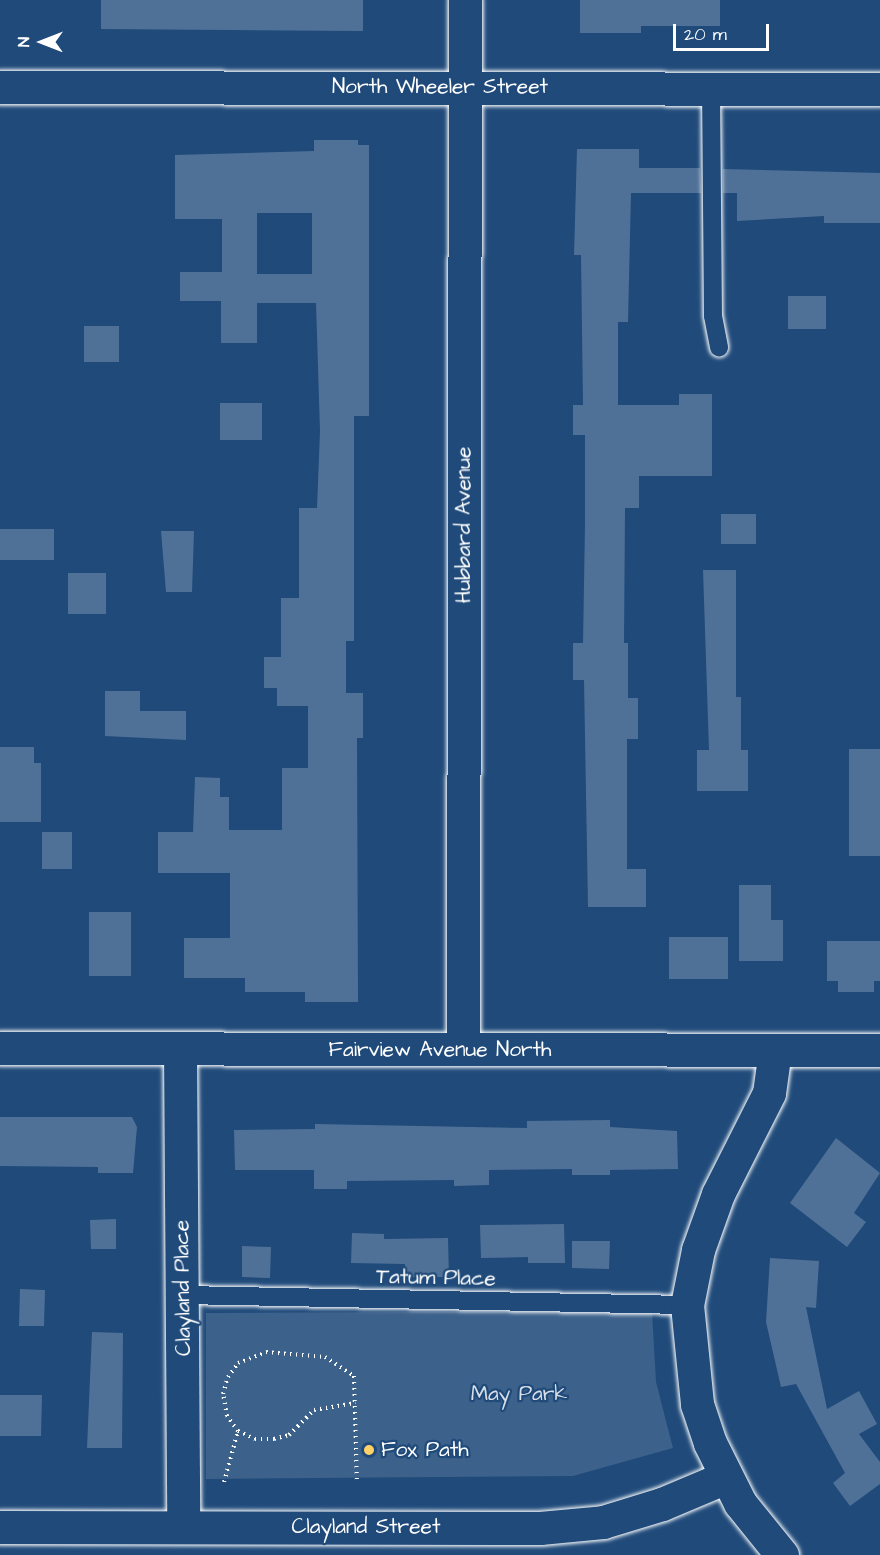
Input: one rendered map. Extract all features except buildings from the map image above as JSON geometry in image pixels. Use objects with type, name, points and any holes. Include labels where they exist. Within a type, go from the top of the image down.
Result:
[{"type":"street","name":"Hubbard Avenue","points":[[463,1049],[465,0]]},
{"type":"street","name":"North Wheeler Street","points":[[0,87],[880,89]]},
{"type":"street","name":"Fairview Avenue North","points":[[0,1048],[880,1050]]},
{"type":"street","name":"Clayland Place","points":[[180,1049],[183,1527]]},
{"type":"street","points":[[775,1050],[769,1093],[718,1194],[698,1250],[687,1305],[697,1404],[724,1478],[782,1555]]},
{"type":"street","name":"Clayland Street","points":[[0,1527],[540,1528],[603,1522],[662,1504],[724,1478]]},
{"type":"lane","points":[[711,88],[713,316],[719,347]]},
{"type":"lane","name":"Tatum Place","points":[[183,1295],[687,1305]]},
{"type":"path","points":[[355,1403],[314,1410],[289,1435],[274,1439],[255,1439],[238,1431],[227,1416],[223,1394],[238,1363],[254,1355],[325,1357],[354,1376],[355,1403],[357,1482]]},
{"type":"path","points":[[224,1482],[238,1431]]},
{"type":"green space","name":"May Park","points":[[652,1311],[656,1382],[673,1448],[573,1476],[206,1479],[206,1313]]},
{"type":"place","name":"Fox Path","points":[[369,1450]]}]
